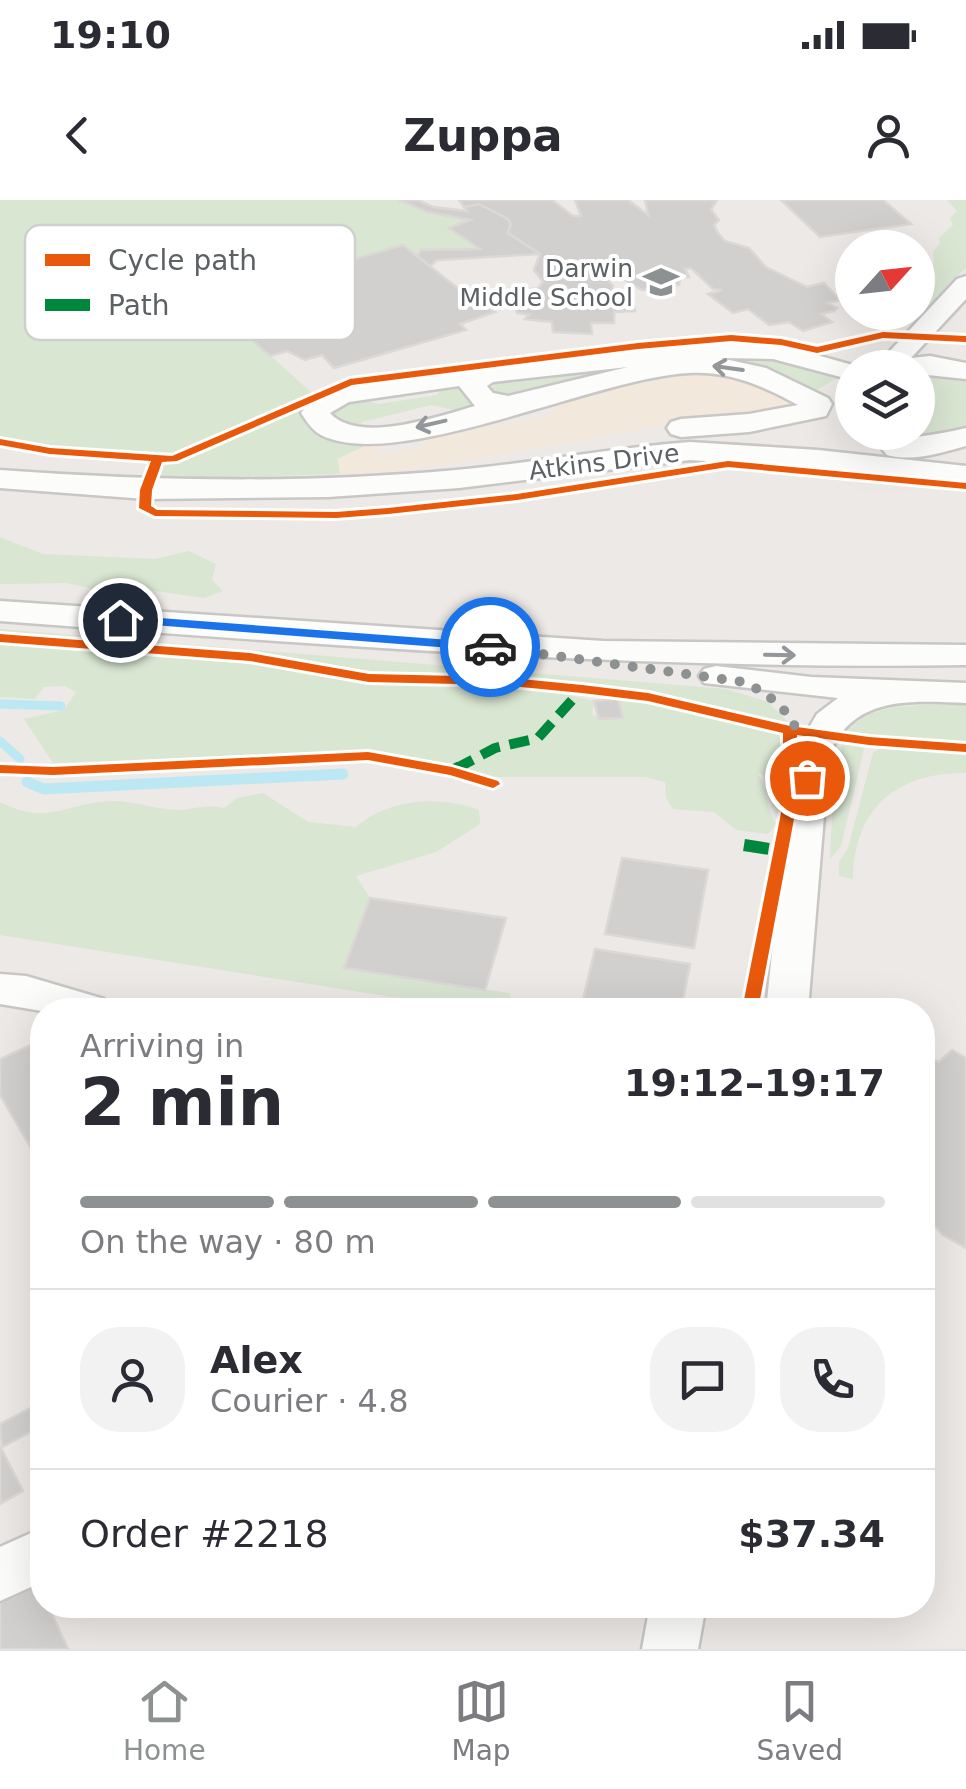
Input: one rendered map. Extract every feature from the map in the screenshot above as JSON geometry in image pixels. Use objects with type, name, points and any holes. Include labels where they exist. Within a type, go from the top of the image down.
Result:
[{"type":"street","points":[[904,350],[966,284]]},
{"type":"street","points":[[966,316],[956,340],[966,362]]},
{"type":"street","points":[[817,407],[745,371],[700,366],[655,370],[360,438],[332,434],[321,426],[316,414],[324,402],[343,394],[488,374],[736,348],[774,351],[835,367]]},
{"type":"street","points":[[935,365],[966,370]]},
{"type":"street","points":[[488,374],[473,386],[484,400],[499,404],[526,402]]},
{"type":"street","points":[[817,407],[835,394]]},
{"type":"street","points":[[817,407],[820,425],[835,436]]},
{"type":"street","name":"Atkins Drive","points":[[367,485],[629,436],[766,421],[817,407]]},
{"type":"street","name":"Atkins Drive","points":[[422,482],[681,437],[740,436],[835,444]]},
{"type":"street","points":[[935,444],[966,437]]},
{"type":"street","points":[[924,450],[966,454]]},
{"type":"street","name":"Atkins Drive","points":[[0,480],[146,490],[367,485],[690,451],[966,475]]},
{"type":"street","points":[[0,611],[472,645],[764,654],[966,655]]},
{"type":"street","points":[[472,645],[811,687],[948,693]]},
{"type":"street","points":[[728,678],[766,693],[794,718],[804,744],[807,778]]},
{"type":"street","points":[[788,998],[807,778],[818,736],[837,712],[876,697],[948,693]]},
{"type":"street","points":[[0,989],[26,990],[51,998]]},
{"type":"street","points":[[0,1575],[30,1560]]},
{"type":"street","points":[[670,1649],[676,1618]]},
{"type":"green space","points":[[0,200],[399,200],[427,212],[470,220],[480,249],[417,257],[403,245],[355,259],[355,225],[25,225],[25,340],[253,340],[313,394],[170,455],[49,447],[0,438]]},
{"type":"green space","points":[[947,200],[966,200],[966,268],[935,301],[935,249],[939,238],[953,225],[950,218],[957,211]]},
{"type":"green space","points":[[749,351],[835,375],[835,379],[810,394],[511,399],[499,396],[492,388],[499,378]]},
{"type":"green space","points":[[935,373],[966,378],[966,427],[935,436]]},
{"type":"green space","points":[[466,381],[487,407],[463,412],[431,405],[362,422],[356,432],[333,419],[335,408],[356,398],[379,404],[437,395],[442,389],[426,386]]},
{"type":"green space","points":[[314,401],[307,420],[319,433],[341,442],[367,445],[338,459],[340,474],[161,479],[164,462],[196,456]]},
{"type":"green space","points":[[0,537],[43,554],[155,559],[189,551],[216,564],[212,580],[223,591],[204,598],[155,591],[105,592],[67,583],[0,584]]},
{"type":"green space","points":[[0,629],[726,689],[768,702],[788,722],[585,684],[369,673],[253,654],[0,634]]},
{"type":"green space","points":[[0,644],[248,661],[369,684],[538,688],[594,701],[592,715],[621,720],[617,696],[779,731],[785,742],[787,770],[775,778],[757,773],[776,824],[768,834],[736,830],[714,812],[673,809],[666,798],[665,782],[645,777],[490,777],[458,765],[368,751],[53,763],[24,719],[64,710],[76,692],[65,686],[44,687],[35,699],[0,697]]},
{"type":"green space","points":[[921,705],[966,705],[966,744],[846,733],[871,714]]},
{"type":"green space","points":[[843,740],[864,749],[841,846],[830,859],[833,792]]},
{"type":"green space","points":[[883,746],[966,752],[966,773],[919,779],[884,799],[861,833],[853,879],[839,876],[839,862],[848,848],[873,753]]},
{"type":"green space","points":[[263,793],[308,822],[356,827],[384,810],[415,802],[448,802],[479,810],[480,824],[436,852],[356,876],[370,898],[344,968],[509,993],[511,998],[397,998],[0,935],[0,802],[32,813],[45,813],[114,801],[162,809],[224,808],[237,798]]},
{"type":"sand","points":[[724,371],[785,396],[791,403],[788,410],[673,424],[415,470],[340,474],[338,459],[367,445],[386,442],[378,456],[423,446],[435,429],[495,415],[491,428],[554,414],[555,400],[664,373]]},
{"type":"building","points":[[399,200],[418,200],[433,207],[467,211],[464,207],[479,204],[508,219],[508,233],[540,254],[437,260],[429,267],[417,257],[421,250],[480,249],[449,228],[470,220],[427,212]]},
{"type":"building","points":[[459,200],[552,200],[573,216],[581,216],[575,200],[628,200],[648,215],[645,200],[717,200],[711,210],[719,220],[714,225],[725,241],[749,248],[766,267],[807,287],[824,283],[835,295],[835,301],[828,303],[835,310],[821,314],[832,322],[803,331],[789,322],[769,325],[748,309],[733,313],[708,294],[722,290],[713,289],[691,268],[685,269],[689,277],[680,278],[679,285],[642,290],[616,275],[605,276],[613,286],[611,291],[630,291],[635,311],[614,312],[614,323],[591,323],[592,334],[553,332],[552,322],[525,319],[529,315],[517,313],[512,298],[531,298],[531,289],[537,289],[543,282],[534,270],[540,254],[508,233],[508,219],[479,204],[464,207]]},
{"type":"building","points":[[781,200],[883,200],[911,224],[835,230],[835,235],[820,237]]},
{"type":"building","points":[[403,245],[474,301],[495,312],[460,324],[466,330],[334,368],[322,355],[305,360],[287,351],[270,356],[252,340],[355,340],[355,259]]},
{"type":"building","points":[[618,699],[623,718],[599,719],[594,701]]},
{"type":"building","points":[[622,858],[708,870],[694,948],[605,934]]},
{"type":"building","points":[[370,898],[506,918],[485,990],[344,968]]},
{"type":"building","points":[[595,949],[690,964],[683,998],[583,998]]},
{"type":"building","points":[[30,1045],[30,1146],[0,1095],[0,1059]]},
{"type":"building","points":[[952,1050],[966,1058],[966,1248],[935,1226],[935,1060],[939,1062]]},
{"type":"building","points":[[30,1408],[30,1432],[2,1447],[0,1424]]},
{"type":"building","points":[[0,1446],[23,1491],[0,1504]]},
{"type":"building","points":[[30,1585],[30,1618],[54,1618],[68,1649],[0,1649],[0,1600]]},
{"type":"waterway","points":[[0,704],[61,706]]},
{"type":"waterway","points":[[0,741],[20,759]]},
{"type":"waterway","points":[[27,782],[44,789],[343,774]]},
{"type":"marked path","points":[[452,771],[495,748],[538,738],[582,689]]},
{"type":"marked path","points":[[744,845],[782,851]]},
{"type":"cycle path","points":[[0,442],[50,451],[173,459],[350,382],[731,338],[817,350],[883,335],[966,339]]},
{"type":"cycle path","points":[[157,460],[146,490],[145,508],[155,513],[336,515],[388,511],[517,497],[728,464],[966,486]]},
{"type":"cycle path","points":[[0,638],[250,657],[369,678],[501,681],[582,689],[648,697],[790,730],[966,748]]},
{"type":"cycle path","points":[[752,998],[790,803],[790,730]]},
{"type":"cycle path","points":[[0,769],[53,771],[368,756],[452,771],[493,784]]},
{"type":"way so far","points":[[490,647],[744,682],[777,700],[794,718],[804,744],[807,778]]},
{"type":"place","name":"Darwin Middle School","points":[[661,282]]},
{"type":"route","points":[[120,620],[490,647]]}]
